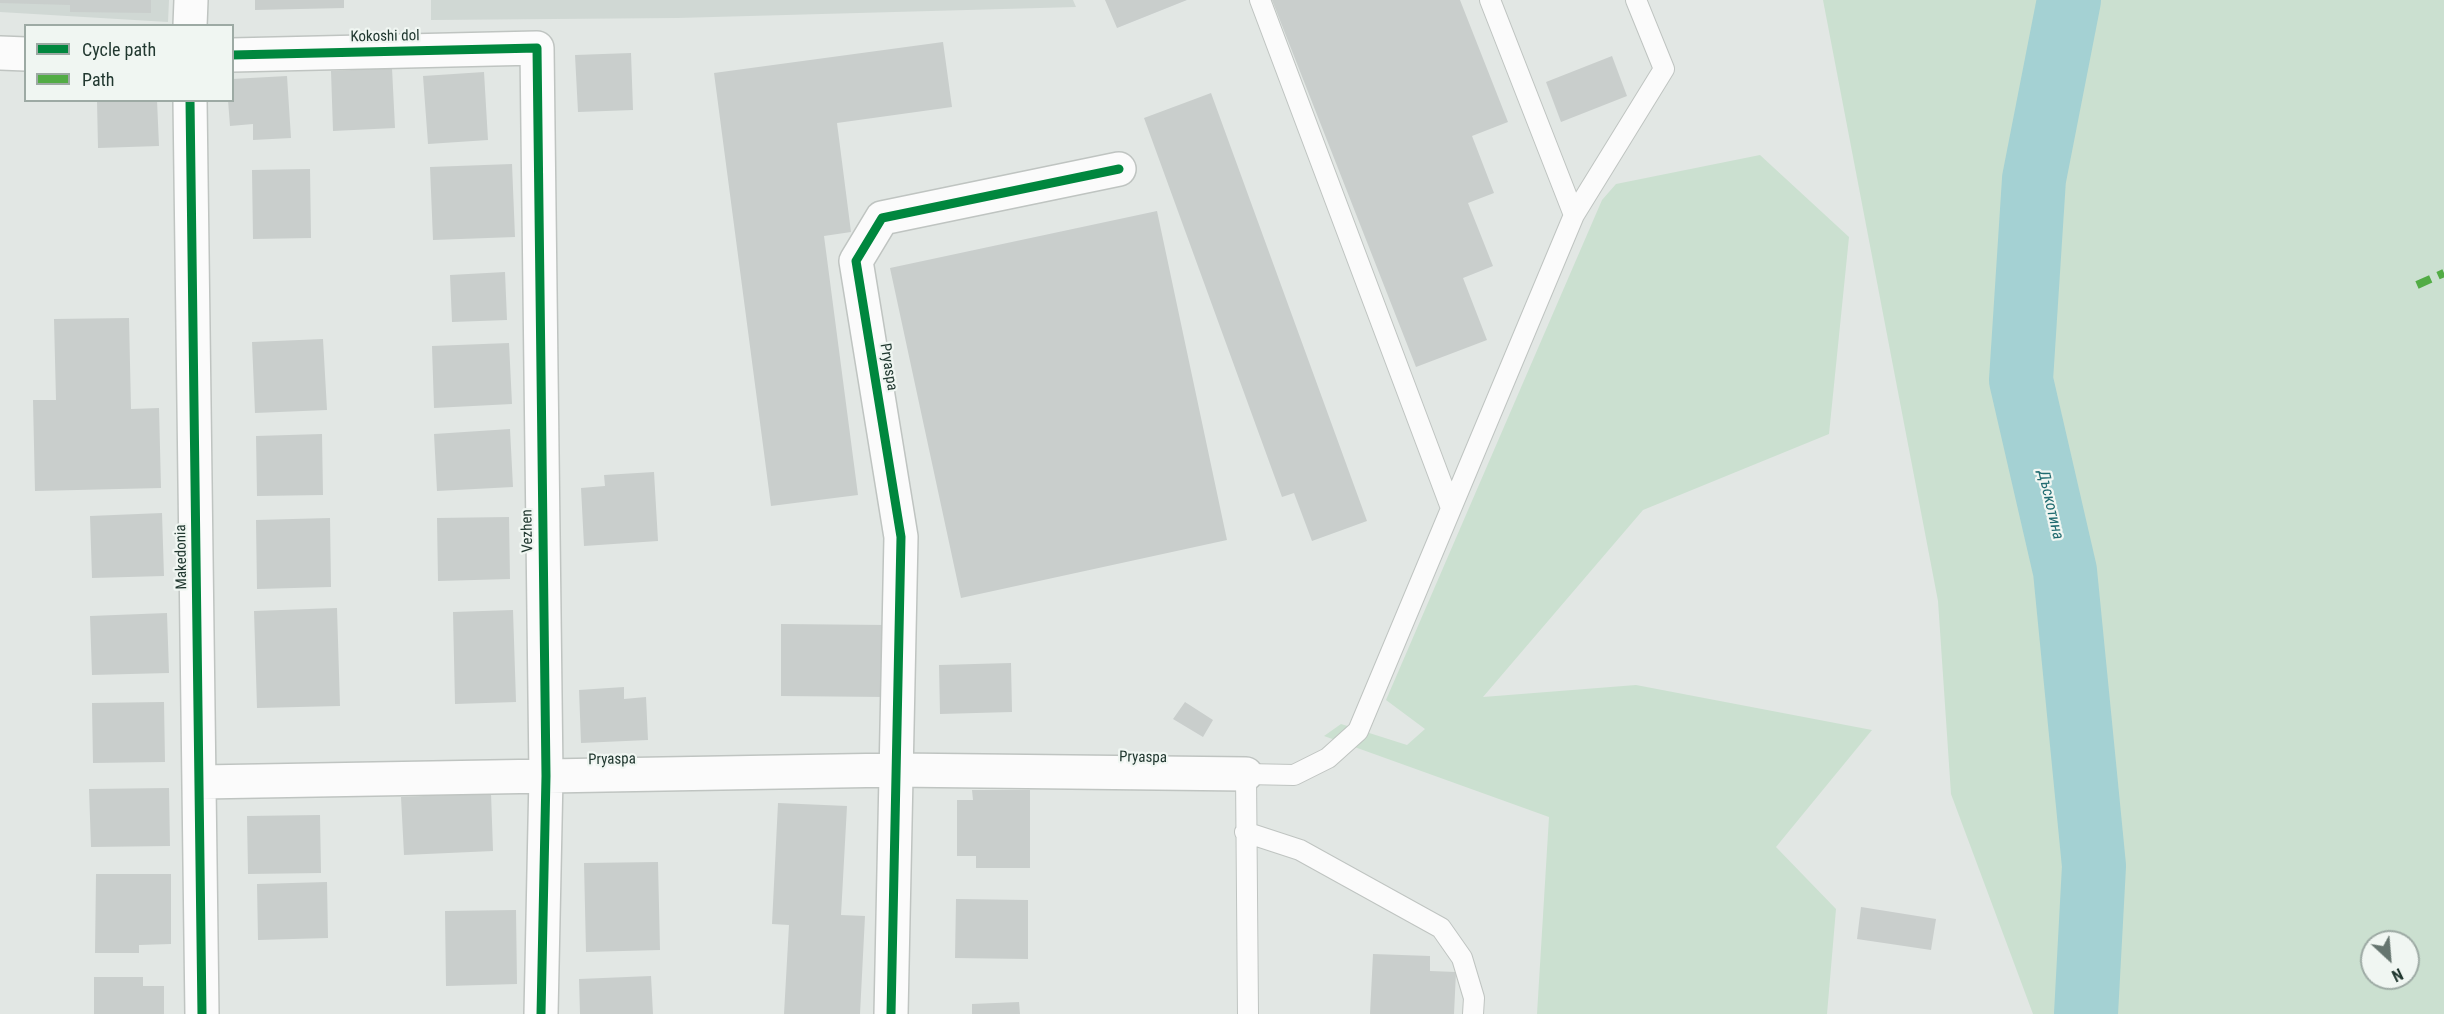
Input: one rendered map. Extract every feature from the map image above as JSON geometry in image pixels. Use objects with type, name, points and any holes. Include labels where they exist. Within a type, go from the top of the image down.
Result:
[{"type":"street","points":[[190,24],[191,0]]},
{"type":"street","name":"Kokoshi dol","points":[[234,56],[537,48]]},
{"type":"street","name":"Vezhen","points":[[537,48],[546,777],[541,1014]]},
{"type":"street","points":[[0,53],[24,54]]},
{"type":"street","name":"Makedonia","points":[[190,102],[201,782],[202,1014]]},
{"type":"street","name":"Pryaspa","points":[[891,1014],[901,537],[856,261],[882,218],[1119,169]]},
{"type":"street","name":"Pryaspa","points":[[201,782],[895,770],[1246,774]]},
{"type":"lane","points":[[1260,0],[1451,508]]},
{"type":"lane","points":[[1490,0],[1574,215]]},
{"type":"lane","points":[[1248,1014],[1246,774],[1294,775],[1328,758],[1358,730],[1574,215],[1664,69],[1636,0]]},
{"type":"lane","points":[[1245,832],[1300,850],[1442,927],[1462,958],[1474,998],[1473,1014]]},
{"type":"shaded area","points":[[0,0],[169,0],[168,22],[0,12]]},
{"type":"shaded area","points":[[431,0],[1073,0],[1076,7],[677,18],[431,20]]},
{"type":"green space","points":[[1823,0],[2444,0],[2444,1014],[2033,1014],[1951,794],[1938,601]]},
{"type":"green space","points":[[1760,155],[1849,237],[1829,434],[1643,510],[1483,697],[1636,685],[1872,730],[1776,847],[1836,909],[1827,1014],[1537,1014],[1549,817],[1324,736],[1341,724],[1407,745],[1425,729],[1386,700],[1602,200],[1616,184]]},
{"type":"building","points":[[0,0],[151,0],[151,13],[70,12],[70,5],[0,3]]},
{"type":"building","points":[[255,0],[344,0],[344,8],[255,10]]},
{"type":"building","points":[[1105,0],[1187,0],[1117,28]]},
{"type":"building","points":[[1272,0],[1460,0],[1508,122],[1472,136],[1494,193],[1468,203],[1493,266],[1463,278],[1487,340],[1416,367]]},
{"type":"building","points":[[943,42],[952,107],[837,123],[851,232],[824,236],[858,495],[771,506],[714,73]]},
{"type":"building","points":[[631,53],[633,110],[578,112],[575,55]]},
{"type":"building","points":[[1612,56],[1627,96],[1561,122],[1546,82]]},
{"type":"building","points":[[392,68],[395,128],[333,131],[331,71]]},
{"type":"building","points":[[484,72],[488,140],[428,144],[423,76]]},
{"type":"building","points":[[287,76],[291,138],[253,140],[253,124],[230,126],[228,102],[234,102],[234,79]]},
{"type":"building","points":[[1211,93],[1367,521],[1312,541],[1294,493],[1282,497],[1144,118]]},
{"type":"building","points":[[97,102],[157,102],[159,146],[98,148]]},
{"type":"building","points":[[512,164],[515,237],[433,240],[430,167]]},
{"type":"building","points":[[310,169],[311,238],[253,239],[252,170]]},
{"type":"building","points":[[1157,211],[1227,540],[961,598],[890,268]]},
{"type":"building","points":[[505,272],[507,320],[452,322],[450,275]]},
{"type":"building","points":[[129,318],[131,409],[159,408],[161,488],[35,491],[33,400],[56,400],[54,319]]},
{"type":"building","points":[[323,339],[327,410],[255,413],[252,342]]},
{"type":"building","points":[[509,343],[512,404],[434,408],[432,346]]},
{"type":"building","points":[[510,429],[513,487],[437,491],[434,434]]},
{"type":"building","points":[[322,434],[323,495],[257,496],[256,436]]},
{"type":"building","points":[[654,472],[658,541],[584,546],[581,488],[605,486],[604,475]]},
{"type":"building","points":[[162,513],[164,576],[92,578],[90,516]]},
{"type":"building","points":[[509,517],[510,579],[438,581],[437,518]]},
{"type":"building","points":[[330,518],[331,587],[257,589],[256,520]]},
{"type":"building","points":[[337,608],[340,706],[257,708],[254,611]]},
{"type":"building","points":[[513,610],[516,702],[455,704],[453,612]]},
{"type":"building","points":[[167,613],[169,673],[92,675],[90,616]]},
{"type":"building","points":[[781,624],[887,625],[886,697],[781,696]]},
{"type":"building","points":[[1011,663],[1012,712],[940,714],[939,665]]},
{"type":"building","points":[[624,687],[624,699],[646,697],[648,740],[581,743],[579,690]]},
{"type":"building","points":[[164,702],[165,762],[93,763],[92,703]]},
{"type":"building","points":[[1185,702],[1213,720],[1203,737],[1173,719]]},
{"type":"building","points":[[169,788],[170,846],[91,847],[89,789]]},
{"type":"building","points":[[972,790],[1030,790],[1030,868],[976,868],[976,856],[957,856],[957,800],[973,800]]},
{"type":"building","points":[[491,793],[493,851],[404,855],[401,797]]},
{"type":"building","points":[[778,803],[847,806],[841,915],[865,916],[860,1014],[784,1014],[789,925],[772,924]]},
{"type":"building","points":[[320,815],[321,873],[248,874],[247,816]]},
{"type":"building","points":[[658,862],[660,950],[586,952],[584,863]]},
{"type":"building","points":[[96,874],[171,874],[171,944],[139,945],[139,953],[95,953]]},
{"type":"building","points":[[327,882],[328,938],[258,940],[257,884]]},
{"type":"building","points":[[956,899],[1028,900],[1028,959],[955,958]]},
{"type":"building","points":[[1861,907],[1936,919],[1931,950],[1857,939]]},
{"type":"building","points":[[516,910],[517,984],[446,986],[445,911]]},
{"type":"building","points":[[1373,954],[1430,956],[1430,971],[1456,972],[1454,1014],[1370,1014]]},
{"type":"building","points":[[651,976],[653,1014],[580,1014],[579,979]]},
{"type":"building","points":[[94,977],[143,977],[143,986],[164,986],[164,1014],[94,1014]]},
{"type":"building","points":[[1019,1002],[1020,1014],[972,1014],[972,1004]]},
{"type":"waterway","name":"Дъскотина","points":[[2069,0],[2034,179],[2021,380],[2065,571],[2094,866],[2086,1014]]},
{"type":"marked path","points":[[2417,285],[2444,273]]},
{"type":"cycle path","points":[[234,55],[537,48],[546,776],[541,1014]]},
{"type":"cycle path","points":[[190,102],[202,1014]]},
{"type":"cycle path","points":[[891,1014],[901,537],[856,261],[882,218],[1119,169]]}]
